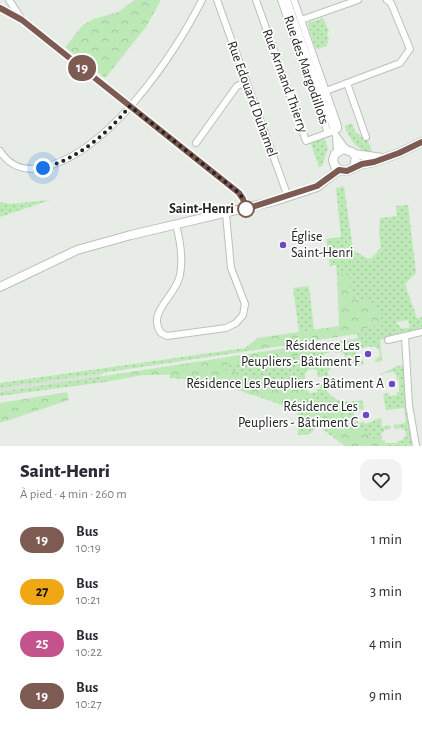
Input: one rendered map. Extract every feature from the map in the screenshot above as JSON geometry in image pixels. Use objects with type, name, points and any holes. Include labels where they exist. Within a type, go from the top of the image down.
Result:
[{"type":"main road","points":[[334,164],[339,170],[347,171],[354,167],[399,153],[422,142]]},
{"type":"main road","points":[[324,181],[334,164],[334,157],[337,152],[346,149],[354,154],[382,158]]},
{"type":"main road","points":[[354,154],[356,161],[354,167]]},
{"type":"main road","points":[[0,287],[77,250],[109,240],[226,214],[288,197],[317,186],[339,170]]},
{"type":"street","points":[[9,0],[22,20]]},
{"type":"street","points":[[0,151],[11,162],[22,168],[34,169],[51,166],[84,148],[112,125],[130,106],[170,55],[202,0]]},
{"type":"street","name":"Rue Edouard Duhamel","points":[[217,0],[288,197]]},
{"type":"street","name":"Rue Armand Thierry","points":[[256,0],[306,141],[333,134]]},
{"type":"street","name":"Rue des Margodillots","points":[[281,0],[333,134],[346,149]]},
{"type":"street","name":"Rue des Margodillots","points":[[288,0],[333,134],[337,152]]},
{"type":"street","name":"Rue des Margodillots","points":[[294,0],[338,126],[333,134]]},
{"type":"street","points":[[301,20],[358,0]]},
{"type":"street","points":[[326,91],[400,63],[410,48],[390,3],[387,0]]},
{"type":"street","points":[[0,8],[22,20],[239,193],[243,199],[246,209]]},
{"type":"street","points":[[196,143],[237,86],[246,82]]},
{"type":"street","points":[[347,83],[366,137]]},
{"type":"street","points":[[176,225],[180,253],[180,274],[174,288],[159,311],[156,324],[160,333],[167,336],[226,328],[236,323],[243,315],[245,304],[232,268],[226,214]]},
{"type":"street","points":[[388,340],[422,332]]},
{"type":"street","points":[[405,337],[409,405],[416,446]]},
{"type":"shaded area","points":[[105,372],[99,377],[90,379],[0,392],[0,388]]},
{"type":"green space","points":[[135,0],[161,0],[146,27],[105,78],[65,47],[83,25],[94,19],[118,12]]},
{"type":"green space","points":[[323,18],[329,31],[327,35],[329,40],[326,46],[318,49],[315,47],[308,23]]},
{"type":"green space","points":[[352,123],[355,132],[368,141],[372,152],[362,150],[354,144],[345,126]]},
{"type":"green space","points":[[324,137],[328,148],[322,166],[319,167],[311,144],[312,141]]},
{"type":"green space","points":[[344,186],[353,250],[368,259],[372,258],[381,247],[379,233],[380,218],[397,216],[396,206],[408,205],[416,273],[405,284],[417,318],[422,317],[422,329],[380,340],[382,361],[375,362],[375,360],[380,356],[379,349],[370,346],[358,349],[356,352],[357,360],[363,361],[364,364],[341,368],[340,365],[346,361],[342,352],[335,353],[335,351],[323,354],[324,357],[321,357],[322,365],[329,366],[330,370],[327,371],[329,376],[318,377],[317,371],[314,369],[306,370],[307,372],[305,373],[304,385],[306,385],[307,391],[310,393],[318,392],[317,390],[320,389],[319,383],[322,383],[329,394],[338,400],[349,402],[362,400],[364,409],[357,410],[357,412],[354,413],[355,421],[358,421],[358,423],[364,422],[365,424],[381,418],[382,427],[390,425],[391,429],[384,430],[384,432],[381,433],[382,441],[385,440],[385,443],[397,443],[406,437],[405,429],[395,429],[394,425],[406,423],[404,408],[386,410],[383,394],[389,393],[389,396],[397,395],[397,392],[399,392],[399,380],[397,380],[394,371],[379,375],[397,366],[406,365],[414,446],[345,446],[318,426],[310,434],[298,435],[297,411],[235,389],[186,379],[170,378],[170,371],[308,349],[309,346],[358,338],[357,334],[360,330],[380,324],[351,299],[349,273],[337,275],[336,265],[330,266],[326,239],[341,237],[336,188]],"holes":[[[408,320],[410,327],[402,329],[396,322]]]},
{"type":"green space","points":[[50,200],[0,217],[0,202],[10,204]]},
{"type":"green space","points":[[349,273],[351,298],[376,302],[381,324],[360,330],[357,334],[249,351],[245,348],[258,338],[339,326],[337,275]]},
{"type":"green space","points":[[309,286],[314,330],[299,332],[293,288]]},
{"type":"green space","points":[[306,345],[309,346],[309,354],[226,365],[225,370],[276,382],[301,391],[340,413],[385,446],[349,446],[292,406],[219,382],[181,375],[143,375],[104,382],[104,376]]},
{"type":"green space","points":[[245,348],[249,351],[0,388],[0,383]]},
{"type":"green space","points":[[104,376],[104,382],[0,396],[0,392]]},
{"type":"green space","points":[[67,392],[69,400],[0,423],[0,403]]},
{"type":"bus line","name":"19","points":[[0,8],[22,20],[239,193],[243,199],[246,209],[288,197],[317,186],[339,170],[343,172],[351,170],[356,166],[374,162],[399,153],[422,142]]},
{"type":"place","name":"Saint-Henri","points":[[246,209]]},
{"type":"place","name":"Église Saint-Henri","points":[[283,245]]},
{"type":"place","name":"Résidence Les Peupliers - Bâtiment F","points":[[368,354]]},
{"type":"place","name":"Résidence Les Peupliers - Bâtiment A","points":[[392,384]]},
{"type":"place","name":"Résidence Les Peupliers - Bâtiment C","points":[[366,415]]},
{"type":"route","points":[[43,168],[57,164],[84,148],[99,137],[130,106],[239,193],[243,199],[246,209]]}]
